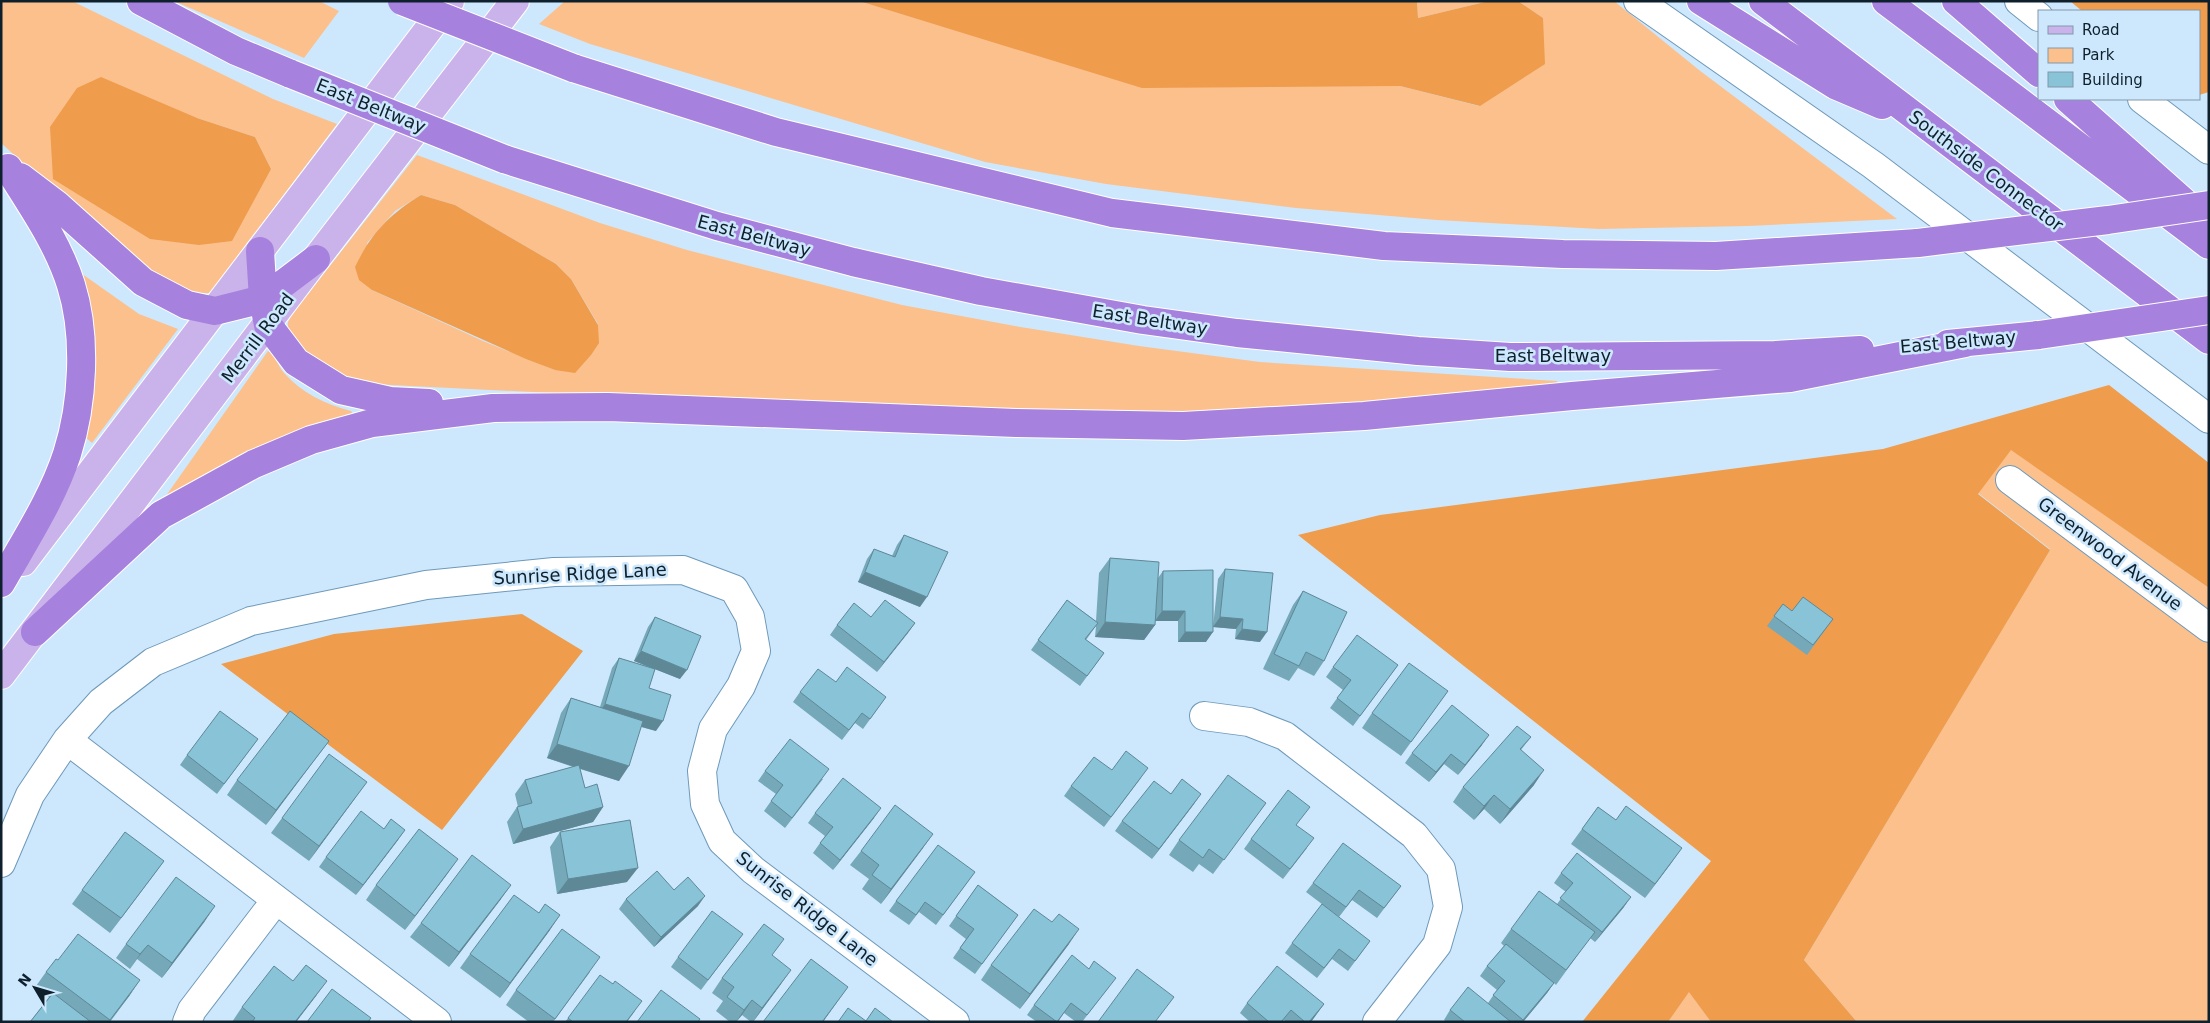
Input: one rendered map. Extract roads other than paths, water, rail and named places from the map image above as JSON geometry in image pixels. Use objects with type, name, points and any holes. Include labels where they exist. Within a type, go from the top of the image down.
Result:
[{"type":"highway","name":"East Beltway","points":[[141,1],[236,50],[291,74],[504,159],[717,226],[853,262],[981,291],[1143,320],[1237,333],[1418,351],[1510,357],[1775,355],[1965,343],[2039,335],[2209,310]]},
{"type":"highway","points":[[402,1],[573,68],[776,132],[1112,213],[1384,246],[1563,254],[1716,256],[1918,243],[2108,220],[2209,205]]},
{"type":"highway","points":[[1701,1],[1836,85],[1920,122]]},
{"type":"highway","name":"Southside Connector","points":[[1763,1],[2209,340]]},
{"type":"highway","points":[[1886,1],[2209,245]]},
{"type":"highway","points":[[1956,1],[2038,72]]},
{"type":"highway","points":[[2069,100],[2209,225]]},
{"type":"highway","points":[[5,165],[58,205],[143,282],[187,304],[215,311],[263,299],[316,259]]},
{"type":"highway","points":[[1,583],[51,493],[67,454],[77,407],[82,348],[71,286],[47,232],[5,165]]},
{"type":"highway","points":[[260,251],[263,299],[268,325],[296,362],[341,390],[390,401],[493,408],[608,408],[898,420],[1183,426],[1364,416],[1790,378],[1965,343]]},
{"type":"highway","points":[[35,632],[161,515],[254,464],[311,440],[372,423],[493,408]]},
{"type":"main road","points":[[1,591],[450,1]]},
{"type":"main road","name":"Merrill Road","points":[[1,675],[268,325],[316,259],[516,1]]},
{"type":"street","points":[[1638,1],[1873,165],[2209,419]]},
{"type":"street","points":[[2019,1],[2038,16]]},
{"type":"street","points":[[2143,100],[2209,150]]},
{"type":"street","name":"Greenwood Avenue","points":[[2010,480],[2209,628]]},
{"type":"street","name":"Sunrise Ridge Lane","points":[[1,863],[30,795],[68,740],[101,702],[153,662],[251,621],[426,585],[554,572],[683,570],[734,589],[750,617],[756,651],[741,686],[712,729],[702,771],[705,804],[722,841],[753,870],[955,1022]]},
{"type":"street","points":[[1204,716],[1249,722],[1285,736],[1414,834],[1441,870],[1448,906],[1437,945],[1377,1022]]},
{"type":"street","points":[[68,740],[437,1022]]},
{"type":"street","points":[[187,1022],[192,1010],[276,900]]}]
